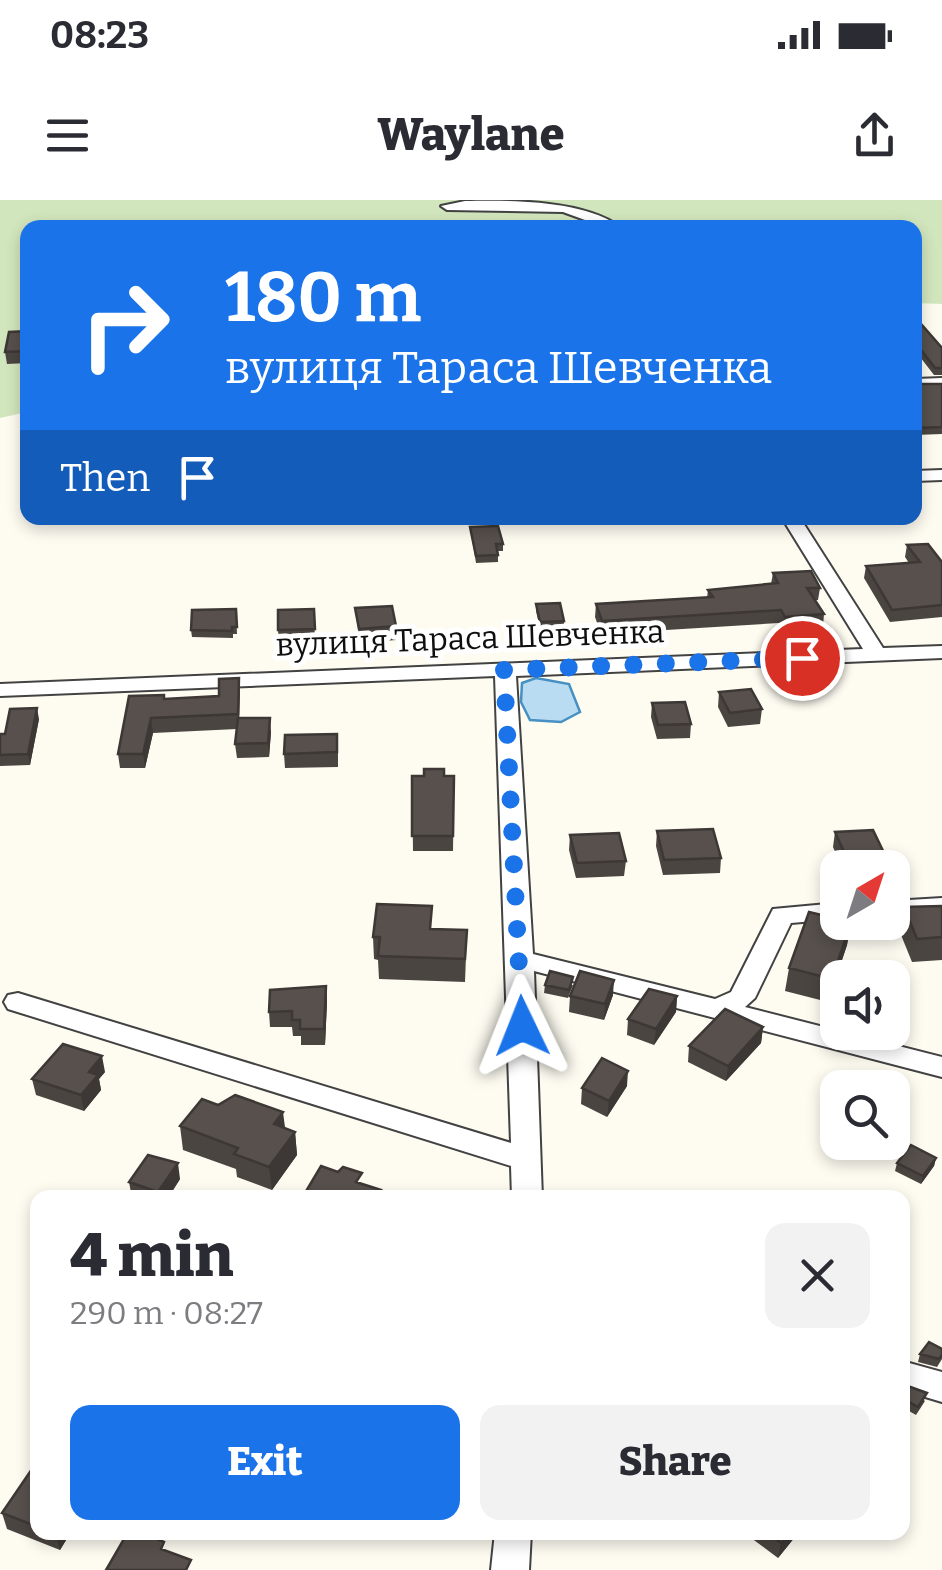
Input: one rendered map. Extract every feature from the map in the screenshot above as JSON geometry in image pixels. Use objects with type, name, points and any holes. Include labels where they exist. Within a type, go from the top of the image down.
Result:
[{"type":"street","points":[[447,206],[574,202],[602,211],[609,220]]},
{"type":"street","points":[[795,525],[877,655]]},
{"type":"street","name":"вулиця Тараса Шевченка","points":[[0,690],[942,652]]},
{"type":"street","points":[[504,670],[520,959],[527,1190]]},
{"type":"street","points":[[910,908],[942,906]]},
{"type":"street","points":[[720,1008],[740,998],[782,916],[820,913]]},
{"type":"street","points":[[520,959],[942,1067]]},
{"type":"street","points":[[18,1002],[464,1137],[526,1160]]},
{"type":"street","points":[[910,1378],[942,1387]]},
{"type":"street","points":[[510,1570],[512,1540]]},
{"type":"green space","points":[[0,200],[942,200],[942,304],[922,303],[922,220],[20,220],[20,414],[0,418]]},
{"type":"water","points":[[536,678],[569,684],[580,712],[561,722],[530,720],[521,702],[522,683]]},
{"type":"building","points":[[922,325],[942,348],[942,368],[935,368],[922,351]]},
{"type":"building","points":[[20,331],[20,351],[5,352],[9,332]]},
{"type":"building","points":[[922,384],[942,384],[942,427],[922,428]]},
{"type":"building","points":[[498,526],[503,544],[496,544],[498,555],[476,556],[470,527]]},
{"type":"building","points":[[928,544],[942,562],[942,605],[892,610],[866,566],[920,562],[907,545]]},
{"type":"building","points":[[811,571],[820,588],[807,588],[824,614],[785,617],[781,610],[602,621],[596,604],[713,597],[708,590],[778,583],[773,573]]},
{"type":"building","points":[[560,603],[564,621],[540,622],[536,604]]},
{"type":"building","points":[[392,606],[396,626],[359,629],[355,608]]},
{"type":"building","points":[[236,609],[237,627],[232,627],[232,631],[191,630],[192,610]]},
{"type":"building","points":[[314,609],[315,629],[278,630],[278,610]]},
{"type":"building","points":[[239,678],[238,714],[151,718],[143,754],[118,754],[129,696],[219,696],[219,679]]},
{"type":"building","points":[[751,689],[762,709],[730,713],[719,692]]},
{"type":"building","points":[[685,702],[691,724],[658,725],[652,703]]},
{"type":"building","points":[[37,708],[28,754],[0,755],[0,734],[5,734],[10,709]]},
{"type":"building","points":[[238,718],[270,718],[268,743],[235,744]]},
{"type":"building","points":[[337,734],[337,752],[284,754],[285,735]]},
{"type":"building","points":[[424,769],[444,769],[444,776],[454,776],[453,836],[412,836],[412,776],[424,776]]},
{"type":"building","points":[[713,829],[721,858],[664,860],[657,831]]},
{"type":"building","points":[[873,830],[883,850],[843,850],[835,832]]},
{"type":"building","points":[[619,833],[626,861],[577,863],[570,835]]},
{"type":"building","points":[[377,904],[432,906],[430,929],[467,930],[465,959],[378,956],[380,937],[373,937]]},
{"type":"building","points":[[942,906],[942,937],[917,939],[910,922],[910,907]]},
{"type":"building","points":[[809,912],[820,915],[820,940],[845,940],[838,960],[820,960],[820,976],[789,968]]},
{"type":"building","points":[[550,971],[573,977],[569,990],[545,985]]},
{"type":"building","points":[[580,971],[614,980],[605,1004],[570,996]]},
{"type":"building","points":[[326,986],[324,1029],[300,1029],[300,1020],[292,1020],[292,1011],[269,1012],[270,990]]},
{"type":"building","points":[[649,989],[677,996],[656,1029],[628,1019]]},
{"type":"building","points":[[725,1009],[763,1027],[728,1066],[689,1046]]},
{"type":"building","points":[[63,1044],[102,1056],[89,1072],[98,1075],[81,1095],[32,1079]]},
{"type":"building","points":[[602,1058],[628,1071],[609,1101],[582,1088]]},
{"type":"building","points":[[235,1095],[283,1112],[274,1124],[295,1132],[269,1167],[234,1154],[238,1148],[180,1126],[202,1099],[218,1105]]},
{"type":"building","points":[[910,1146],[936,1158],[923,1176],[897,1163],[910,1160]]},
{"type":"building","points":[[148,1155],[178,1163],[159,1190],[129,1182]]},
{"type":"building","points":[[321,1166],[338,1172],[343,1167],[362,1173],[356,1182],[381,1190],[307,1190]]},
{"type":"building","points":[[929,1342],[942,1349],[939,1359],[920,1354]]},
{"type":"building","points":[[910,1387],[927,1393],[918,1407],[910,1402]]},
{"type":"building","points":[[30,1472],[30,1524],[2,1513]]},
{"type":"building","points":[[123,1540],[159,1540],[164,1542],[161,1549],[191,1560],[186,1570],[106,1570]]},
{"type":"route","points":[[522,1026],[504,670],[802,658]]}]
